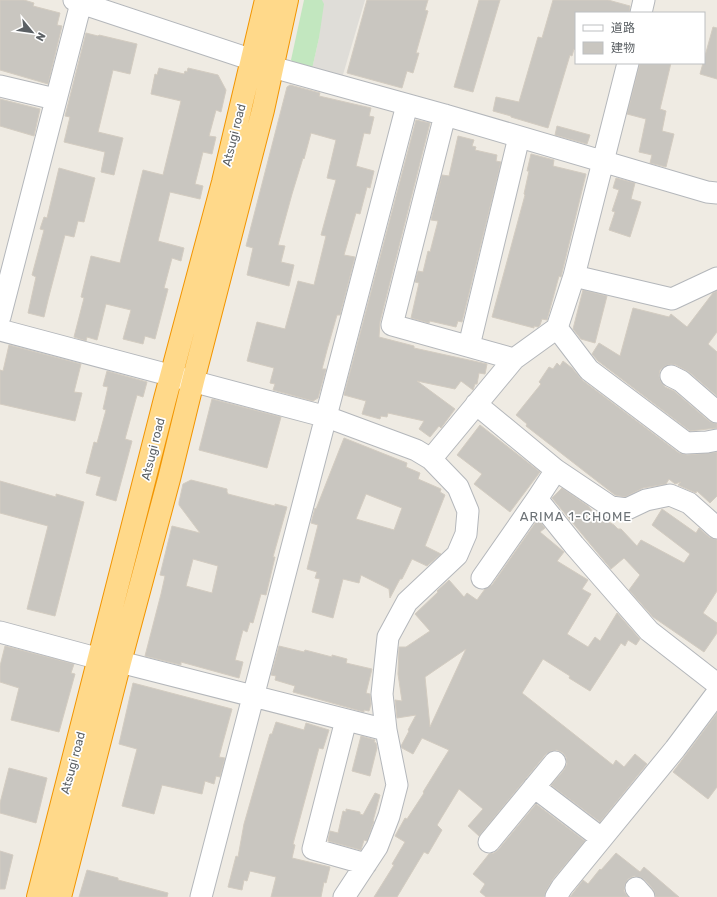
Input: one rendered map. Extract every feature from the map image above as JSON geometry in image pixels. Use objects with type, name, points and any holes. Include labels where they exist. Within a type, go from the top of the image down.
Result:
[{"type":"highway","name":"Atsugi road","points":[[38,897],[110,660],[169,479],[263,110],[262,63],[266,0]]},
{"type":"highway","name":"Atsugi road","points":[[60,897],[172,375],[223,182],[262,63],[287,0]]},
{"type":"street","points":[[641,12],[644,0]]},
{"type":"street","points":[[0,317],[55,100],[77,2],[262,63],[707,192],[717,193]]},
{"type":"street","points":[[431,459],[514,359],[557,328],[574,276],[628,64]]},
{"type":"street","points":[[0,86],[55,100]]},
{"type":"street","points":[[201,897],[407,106]]},
{"type":"street","points":[[445,115],[392,325],[514,359]]},
{"type":"street","points":[[469,346],[519,137]]},
{"type":"street","points":[[574,276],[672,299],[717,278]]},
{"type":"street","points":[[557,328],[589,370],[686,443],[717,440]]},
{"type":"street","points":[[0,330],[327,417],[416,450],[431,459],[458,487],[468,511],[466,534],[457,555],[407,602],[388,637],[382,694],[386,730],[396,784],[389,816],[377,847],[344,897]]},
{"type":"street","points":[[671,376],[681,381],[717,412]]},
{"type":"street","points":[[476,404],[556,470],[611,507],[627,509],[646,500],[670,495],[689,503],[717,528]]},
{"type":"street","points":[[482,578],[556,470]]},
{"type":"street","points":[[537,499],[574,545],[649,631],[717,684]]},
{"type":"street","points":[[0,632],[386,730]]},
{"type":"street","points":[[556,897],[562,886],[717,693]]},
{"type":"street","points":[[346,720],[313,849],[366,864]]},
{"type":"street","points":[[489,842],[555,762]]},
{"type":"street","points":[[534,787],[601,838]]},
{"type":"shaded area","points":[[322,0],[365,0],[342,78],[312,69],[319,38]]},
{"type":"green space","points":[[304,0],[322,0],[324,4],[319,38],[312,69],[294,63],[291,60]]},
{"type":"building","points":[[0,0],[24,0],[34,3],[33,6],[60,13],[57,25],[62,26],[48,84],[0,70]]},
{"type":"building","points":[[367,0],[428,0],[425,10],[428,11],[416,53],[419,53],[413,73],[407,71],[402,88],[347,73]]},
{"type":"building","points":[[479,0],[500,0],[473,92],[454,87]]},
{"type":"building","points":[[553,0],[608,0],[630,6],[629,12],[575,12],[575,50],[572,56],[570,55],[548,128],[493,111],[496,97],[519,102],[538,37],[542,38]]},
{"type":"building","points":[[713,27],[717,28],[717,79],[700,74],[703,64],[705,64],[705,56]]},
{"type":"building","points":[[86,33],[137,44],[130,74],[113,70],[98,132],[123,138],[114,175],[101,172],[105,152],[64,142],[70,117],[65,116]]},
{"type":"building","points":[[640,64],[671,64],[660,109],[666,111],[662,131],[674,134],[666,167],[650,163],[652,155],[639,152],[646,119],[627,114]]},
{"type":"building","points":[[159,68],[184,74],[185,71],[187,72],[188,68],[218,75],[226,90],[221,112],[216,110],[209,136],[216,137],[212,154],[203,152],[195,184],[203,186],[200,199],[170,192],[158,241],[184,248],[181,261],[172,258],[164,288],[168,289],[155,339],[145,336],[143,344],[123,339],[131,310],[106,304],[97,340],[87,337],[86,341],[74,337],[84,298],[81,297],[91,256],[120,263],[143,170],[163,175],[181,101],[151,94],[155,74],[157,75]]},
{"type":"building","points":[[290,85],[320,93],[319,96],[371,108],[369,116],[374,117],[370,134],[364,133],[356,166],[374,171],[370,188],[367,187],[360,214],[356,213],[344,255],[355,257],[340,315],[337,315],[322,369],[326,369],[318,398],[313,401],[273,390],[275,384],[270,383],[274,368],[247,361],[257,322],[285,329],[298,281],[314,285],[326,236],[321,235],[336,180],[327,178],[336,140],[311,133],[278,245],[285,246],[281,262],[294,265],[289,286],[247,275],[253,248],[246,246],[287,87]]},
{"type":"building","points":[[0,99],[40,109],[34,136],[0,126]]},
{"type":"building","points":[[416,120],[430,123],[380,322],[379,337],[414,346],[414,348],[487,364],[485,374],[479,373],[477,384],[475,384],[473,390],[461,381],[455,389],[417,381],[455,409],[441,428],[439,426],[430,437],[419,429],[424,421],[388,413],[387,417],[381,416],[380,419],[362,414],[366,401],[344,395]]},
{"type":"building","points":[[557,126],[590,135],[587,144],[555,135]]},
{"type":"building","points":[[458,136],[474,140],[472,146],[476,147],[475,150],[497,155],[496,161],[501,162],[462,322],[458,321],[456,327],[430,321],[429,323],[411,318],[419,283],[415,282],[418,271],[423,272],[438,221],[431,220],[442,175],[449,176]]},
{"type":"building","points":[[531,154],[554,160],[553,166],[586,174],[561,277],[559,276],[547,320],[542,319],[540,325],[538,327],[534,326],[534,328],[492,317],[525,195],[529,171],[527,171]]},
{"type":"building","points":[[59,168],[95,178],[84,222],[78,221],[74,237],[65,235],[44,317],[28,313],[36,277],[32,275],[44,230],[40,229],[44,217],[47,218]]},
{"type":"building","points":[[616,178],[635,183],[631,199],[641,202],[630,237],[609,230],[615,212],[612,211],[619,190],[613,188]]},
{"type":"building","points":[[583,290],[607,296],[595,343],[581,339],[573,329]]},
{"type":"building","points":[[717,291],[717,332],[708,344],[717,352],[717,396],[689,372],[676,365],[671,364],[660,370],[659,376],[665,387],[674,391],[709,421],[717,424],[717,428],[690,431],[598,361],[592,354],[599,343],[620,356],[633,308],[669,317],[671,314],[687,327],[713,293]]},
{"type":"building","points":[[9,345],[81,364],[74,392],[82,393],[75,421],[0,404],[0,370],[3,371]]},
{"type":"building","points":[[563,361],[572,368],[582,380],[679,453],[687,455],[717,452],[717,496],[710,503],[697,491],[696,493],[678,485],[681,482],[675,484],[669,479],[666,484],[643,488],[625,497],[615,495],[526,426],[527,424],[516,415],[541,384],[539,382],[549,367],[553,369],[557,363],[560,366]]},
{"type":"building","points":[[107,371],[147,382],[143,397],[137,395],[125,439],[132,441],[116,501],[96,495],[101,477],[86,473],[94,442],[97,443],[106,410],[103,409],[108,387],[103,386]]},
{"type":"building","points":[[212,399],[281,417],[267,468],[199,450]]},
{"type":"building","points":[[480,425],[540,472],[510,512],[474,484],[482,474],[457,455]]},
{"type":"building","points":[[344,438],[407,463],[406,467],[420,473],[418,479],[441,489],[440,492],[445,495],[425,546],[441,554],[427,566],[412,559],[390,598],[389,589],[361,575],[359,583],[343,579],[333,618],[312,612],[320,579],[315,578],[317,572],[307,569],[318,525],[311,523],[315,508],[316,509]],"holes":[[[366,494],[402,508],[394,530],[356,519]]]},
{"type":"building","points":[[191,480],[227,489],[228,494],[275,506],[275,504],[287,507],[273,557],[275,557],[266,595],[261,594],[253,623],[250,622],[247,632],[243,630],[235,660],[243,662],[239,678],[181,662],[181,665],[145,656],[165,576],[160,575],[172,526],[200,533],[179,505],[183,484]],"holes":[[[193,559],[218,566],[212,593],[186,586]]]},
{"type":"building","points":[[0,481],[56,497],[56,494],[84,502],[55,616],[27,609],[48,526],[0,513]]},
{"type":"building","points":[[562,488],[588,506],[595,514],[618,529],[621,529],[637,546],[641,540],[684,563],[690,554],[652,525],[662,509],[696,533],[699,528],[709,537],[717,540],[717,591],[703,613],[717,623],[717,633],[704,652],[653,617],[629,590],[640,575],[624,558],[611,569],[552,498]]},
{"type":"building","points":[[538,519],[545,528],[540,532],[564,552],[557,561],[588,580],[582,589],[591,594],[567,634],[588,647],[595,637],[600,641],[617,613],[640,639],[636,645],[628,640],[625,646],[621,643],[590,691],[543,659],[522,693],[613,765],[616,760],[624,767],[635,754],[647,764],[600,822],[551,785],[564,770],[567,764],[566,757],[563,753],[557,750],[546,754],[479,836],[468,826],[483,809],[459,789],[437,825],[442,830],[428,854],[424,852],[397,897],[374,897],[394,865],[392,864],[405,842],[395,836],[405,818],[407,819],[424,793],[423,792],[449,750],[422,738],[413,754],[401,746],[416,715],[397,718],[395,700],[402,701],[398,674],[399,647],[406,647],[430,631],[415,614],[449,580],[464,597],[467,593],[477,600],[485,589],[492,585]],"holes":[[[466,649],[430,727],[425,677]]]},
{"type":"building","points":[[5,646],[74,664],[71,673],[75,674],[59,732],[11,720],[19,688],[0,682],[0,666]]},
{"type":"building","points":[[279,646],[304,652],[305,650],[332,657],[332,655],[347,659],[346,663],[372,669],[366,693],[370,694],[371,704],[369,711],[364,710],[364,712],[293,692],[295,686],[275,680],[276,676],[271,675]]},
{"type":"building","points":[[133,683],[232,709],[219,757],[225,758],[220,777],[216,776],[214,784],[205,781],[202,794],[162,785],[154,814],[122,806],[137,749],[119,744]]},
{"type":"building","points":[[717,713],[717,787],[708,799],[673,772]]},
{"type":"building","points":[[276,722],[304,730],[306,723],[329,730],[323,749],[319,748],[293,844],[295,845],[292,858],[330,867],[326,883],[324,882],[321,897],[271,897],[276,877],[250,871],[247,881],[244,880],[242,890],[228,887],[236,856],[238,857],[244,824],[262,761],[270,734],[272,734]]},
{"type":"building","points":[[361,736],[375,740],[374,742],[376,743],[377,748],[370,776],[352,771]]},
{"type":"building","points":[[9,768],[47,778],[36,823],[0,813],[0,803]]},
{"type":"building","points":[[375,793],[380,795],[374,821],[367,841],[364,840],[361,850],[328,841],[330,831],[338,833],[343,811],[346,812],[346,809],[360,812],[360,814],[363,815]]},
{"type":"building","points":[[536,804],[585,841],[553,879],[544,897],[486,897],[480,892],[485,884],[473,874],[489,854],[498,850]]},
{"type":"building","points":[[0,851],[13,855],[5,889],[0,889]]},
{"type":"building","points":[[616,853],[640,872],[644,867],[679,897],[656,897],[653,889],[645,880],[634,876],[628,879],[625,885],[624,891],[628,897],[570,897],[583,880],[588,884]]},
{"type":"building","points":[[87,870],[168,893],[167,897],[79,897]]},
{"type":"district","name":"ARIMA 1-CHOME","points":[[576,516]]}]
